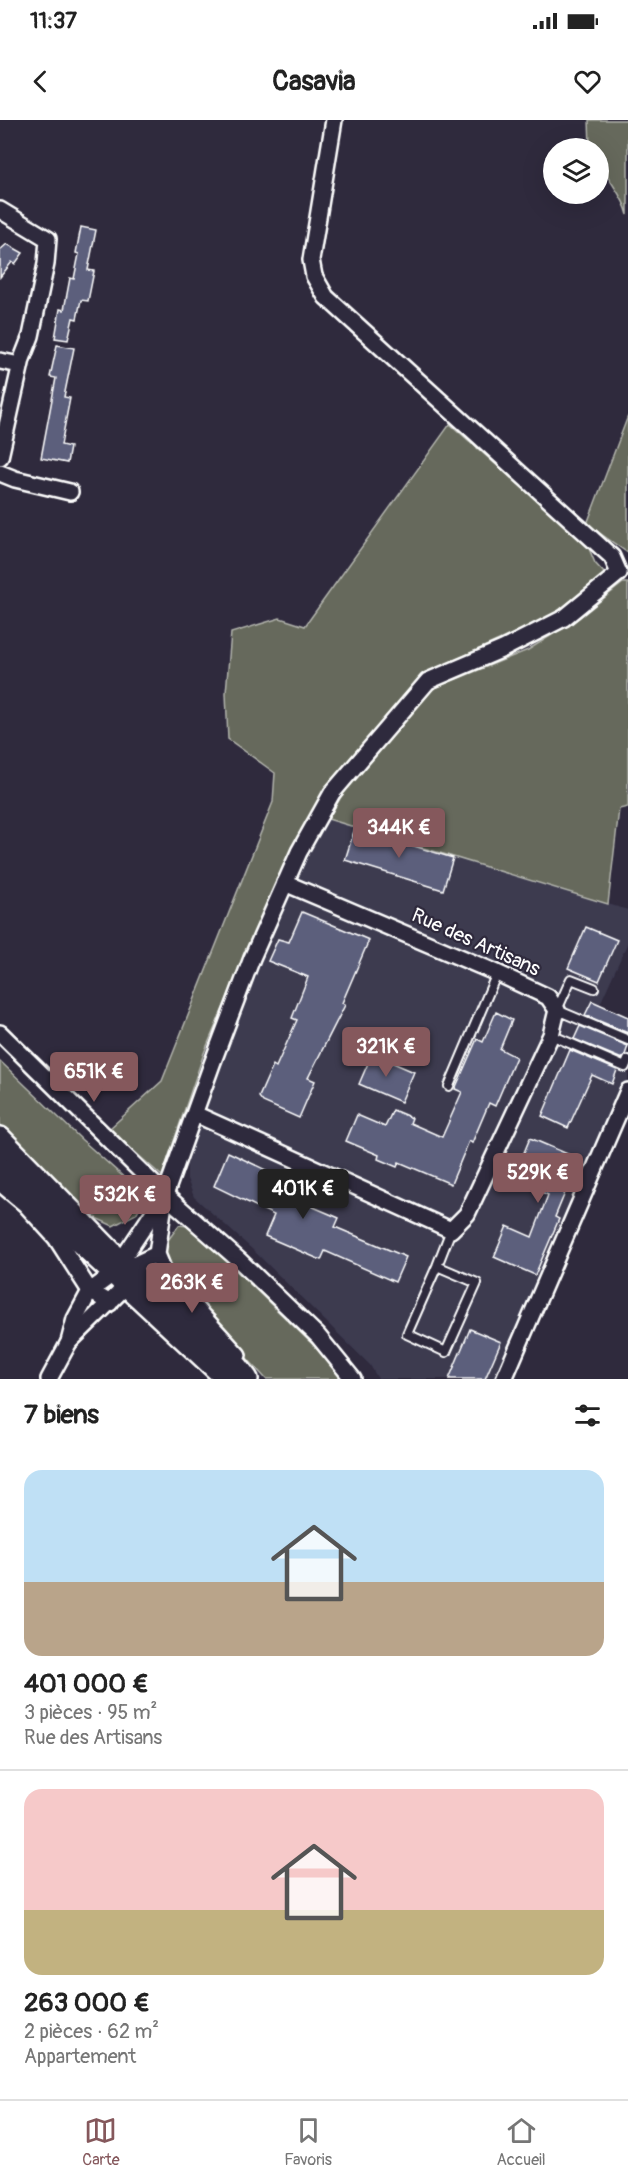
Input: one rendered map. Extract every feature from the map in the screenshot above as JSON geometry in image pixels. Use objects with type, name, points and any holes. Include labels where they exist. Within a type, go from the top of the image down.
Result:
[{"type":"main road","points":[[0,1138],[121,1275],[238,1367],[247,1379]]},
{"type":"main road","points":[[0,1168],[121,1275],[227,1379]]},
{"type":"street","points":[[253,1379],[250,1370],[166,1276],[157,1254],[165,1196],[252,958],[285,882],[332,793],[428,681],[503,649],[564,618],[623,573],[612,557],[326,297],[314,276],[310,260],[334,120]]},
{"type":"street","points":[[0,210],[48,239],[46,264],[31,336],[20,365],[0,457]]},
{"type":"street","points":[[0,361],[20,365]]},
{"type":"street","points":[[0,472],[15,479],[70,492]]},
{"type":"street","name":"Rue des Artisans","points":[[285,882],[497,973],[548,997],[557,1010]]},
{"type":"street","points":[[195,1114],[451,1230],[467,1214],[551,1035],[557,1010]]},
{"type":"street","points":[[0,1033],[165,1196],[194,1219],[318,1336],[353,1379]]},
{"type":"street","points":[[504,1379],[628,1091]]},
{"type":"street","points":[[0,1154],[121,1275],[240,1379]]},
{"type":"street","points":[[0,1183],[25,1204],[56,1238],[90,1291],[110,1304]]},
{"type":"street","points":[[69,1342],[120,1292],[125,1255],[165,1196]]},
{"type":"street","points":[[49,1379],[69,1342],[75,1318],[90,1291],[157,1254]]},
{"type":"lane","points":[[449,1086],[497,973]]},
{"type":"lane","points":[[594,988],[571,979],[557,1010],[628,1040]]},
{"type":"lane","points":[[551,1035],[625,1067],[628,1060]]},
{"type":"lane","points":[[437,1266],[477,1283],[446,1352],[407,1334],[451,1230]]},
{"type":"shaded area","points":[[328,819],[628,910],[628,942],[600,1004],[628,1017],[628,1091],[504,1379],[378,1379],[370,1365],[253,1250],[194,1197],[187,1179],[187,1165],[214,1077],[278,912]]},
{"type":"green space","points":[[589,120],[628,120],[628,215],[609,179],[609,138],[590,138]]},
{"type":"green space","points":[[628,416],[628,553],[587,524]]},
{"type":"green space","points":[[450,424],[588,546],[595,563],[605,574],[550,617],[421,675],[335,777],[277,881],[204,1053],[162,1176],[109,1129],[162,1081],[273,802],[275,773],[228,739],[226,693],[231,633],[280,618],[305,626]]},
{"type":"green space","points":[[623,583],[628,583],[628,807],[619,809],[608,904],[328,819],[348,785],[432,689],[528,650],[579,618]]},
{"type":"green space","points":[[0,1061],[82,1140],[146,1197],[136,1214],[113,1226],[96,1218],[0,1128]]},
{"type":"green space","points":[[179,1225],[188,1226],[194,1230],[335,1366],[343,1379],[266,1379],[176,1280],[166,1257],[166,1243]]},
{"type":"building","points":[[81,227],[96,230],[88,270],[94,271],[88,301],[81,300],[77,319],[73,318],[68,340],[55,338],[60,309],[64,310],[70,278],[74,279]]},
{"type":"building","points":[[7,244],[23,253],[15,264],[12,262],[0,277],[0,250]]},
{"type":"building","points":[[57,345],[74,348],[64,397],[70,398],[61,445],[70,447],[67,463],[41,458],[56,378],[50,377]]},
{"type":"building","points":[[355,828],[453,858],[443,890],[345,860]]},
{"type":"building","points":[[302,912],[369,940],[342,1003],[345,1005],[308,1078],[315,1081],[299,1118],[263,1102],[259,1097],[273,1065],[276,1067],[297,1020],[292,1018],[308,977],[268,961],[278,939],[289,942]]},
{"type":"building","points":[[586,927],[617,940],[599,981],[568,968]]},
{"type":"building","points":[[592,1001],[628,1017],[628,1033],[585,1015]]},
{"type":"building","points":[[496,1012],[512,1020],[500,1049],[516,1057],[495,1106],[489,1103],[472,1143],[469,1141],[451,1184],[399,1162],[397,1167],[378,1159],[379,1155],[346,1141],[357,1115],[385,1127],[393,1110],[412,1118],[410,1123],[442,1137],[462,1092],[455,1089],[477,1039],[483,1042]]},
{"type":"building","points":[[580,1026],[628,1046],[625,1055],[622,1059],[574,1039]]},
{"type":"building","points":[[570,1050],[617,1070],[612,1084],[592,1075],[568,1128],[542,1116]]},
{"type":"building","points":[[372,1054],[414,1072],[401,1102],[359,1084]]},
{"type":"building","points":[[530,1138],[579,1159],[555,1217],[559,1219],[535,1275],[494,1257],[507,1226],[532,1237],[548,1195],[513,1179]]},
{"type":"building","points":[[228,1152],[289,1181],[283,1194],[339,1218],[335,1227],[406,1257],[395,1282],[325,1251],[321,1260],[265,1236],[274,1215],[214,1186]]},
{"type":"building","points":[[470,1329],[501,1342],[485,1379],[449,1379]]}]
